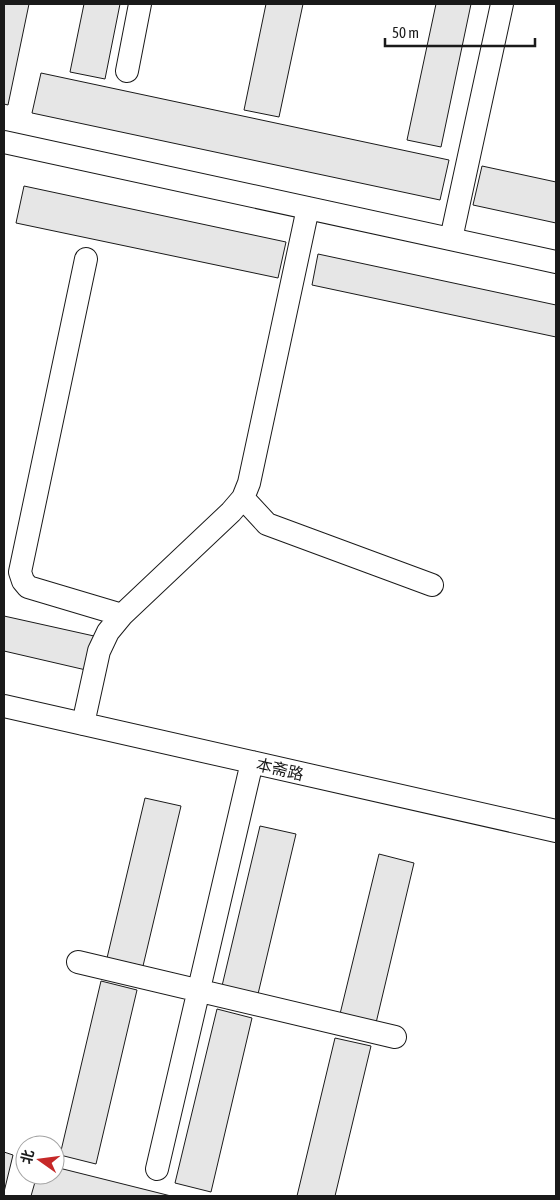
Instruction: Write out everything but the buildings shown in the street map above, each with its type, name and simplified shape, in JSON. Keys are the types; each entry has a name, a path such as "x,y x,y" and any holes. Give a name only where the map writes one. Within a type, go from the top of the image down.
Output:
{"street":[{"path":"127,71 140,4"},
{"path":"451,239 502,4"},
{"path":"4,142 556,262"},
{"path":"83,724 99,651 108,632 122,615 243,498 249,483 308,208"},
{"path":"86,259 20,572 23,581 28,587 122,615"},
{"path":"243,498 267,524 432,585"},
{"name":"本斋路","path":"4,706 556,832"},
{"path":"157,1169 252,762"},
{"path":"78,962 395,1037"}]}
